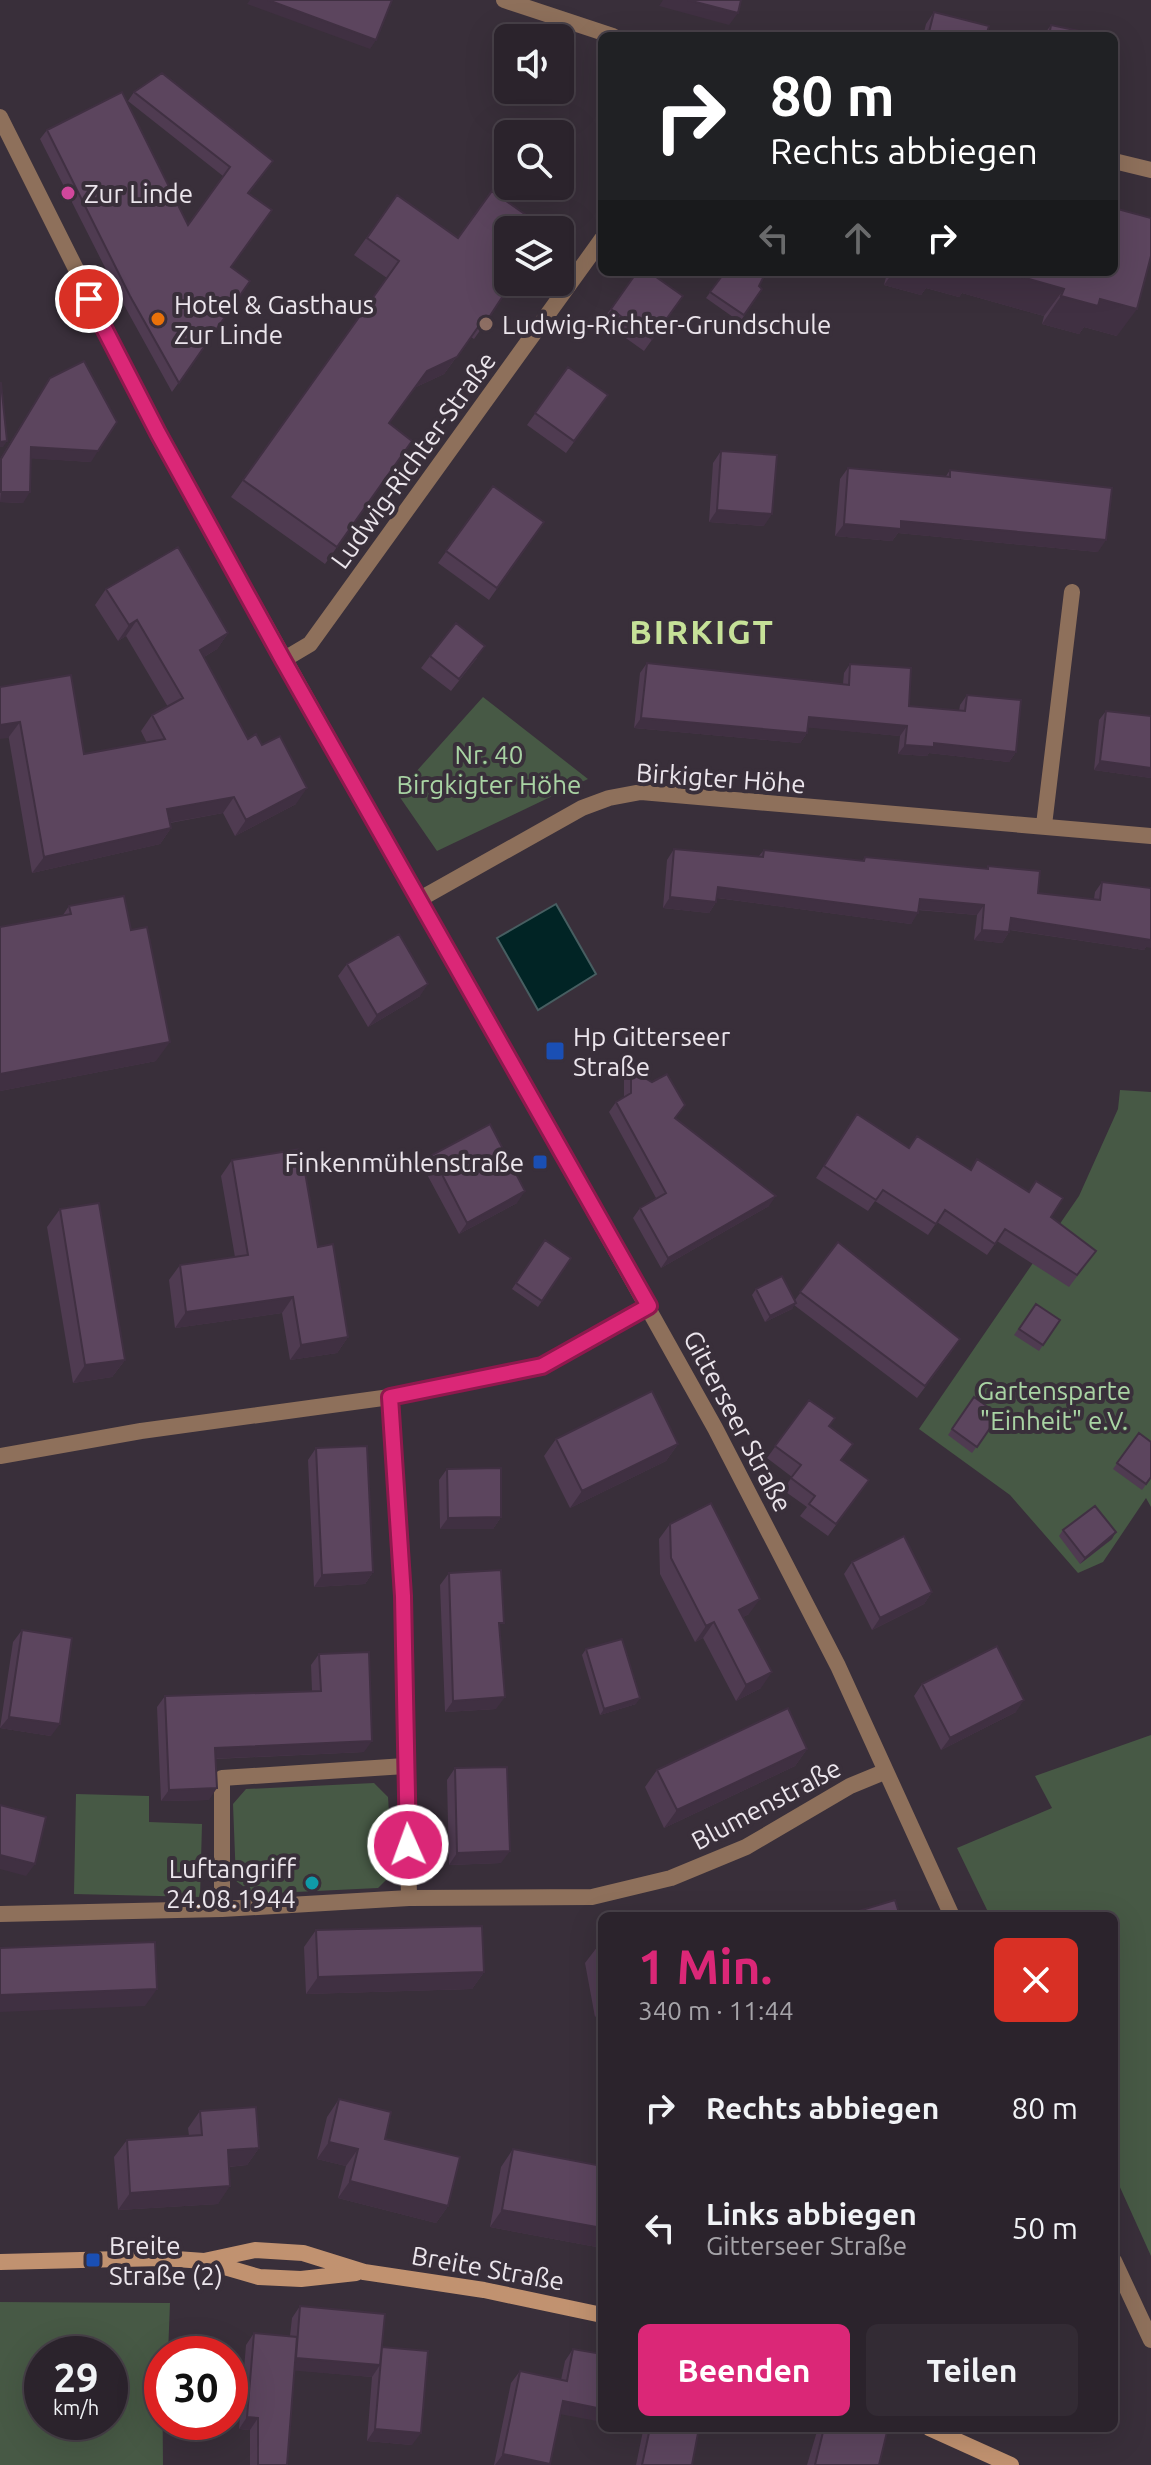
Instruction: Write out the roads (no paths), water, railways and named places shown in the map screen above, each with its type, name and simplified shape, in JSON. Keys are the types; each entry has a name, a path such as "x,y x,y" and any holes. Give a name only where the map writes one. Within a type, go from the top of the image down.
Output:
{"street":[{"path":"504,0 601,32"},
{"name":"Gitterseer Straße","path":"0,117 113,349 283,660 649,1306 817,1624 950,1912"},
{"path":"1118,162 1151,170"},
{"name":"Ludwig-Richter-Straße","path":"283,660 310,644 598,245"},
{"path":"1044,825 1072,592"},
{"name":"Birkigter Höhe","path":"420,899 582,808 609,798 641,792 1151,836"},
{"path":"0,1456 141,1431 390,1397 542,1366 649,1306"},
{"path":"390,1397 403,1596 409,1898"},
{"path":"222,1909 222,1778 405,1766"},
{"name":"Blumenstraße","path":"0,1914 222,1909 409,1898 592,1897 671,1878 746,1847 850,1786 884,1772"},
{"name":"Breite Straße","path":"204,2261 255,2250 303,2253 364,2272 512,2295 598,2314"},
{"name":"Breite Straße","path":"0,2262 162,2258 204,2261 259,2277 301,2279 364,2272"},
{"path":"1118,2270 1151,2340"},
{"path":"938,2432 1011,2465"}],"place":[{"name":"Zur Linde","path":"68,193"},
{"name":"Hotel & Gasthaus Zur Linde","path":"158,319"},
{"name":"Ludwig-Richter-Grundschule","path":"486,324"},
{"name":"Hp Gitterseer Straße","path":"555,1051"},
{"name":"Finkenmühlenstraße","path":"540,1162"},
{"name":"Luftangriff 24.08.1944","path":"312,1883"},
{"name":"Breite Straße (2)","path":"93,2260"}],"district":[{"name":"BIRKIGT","path":"702,631"}],"park label":[{"name":"Nr. 40 Birgkigter Höhe","path":"489,769"},
{"name":"Gartensparte \"Einheit\" e.V.","path":"1054,1405"}]}
